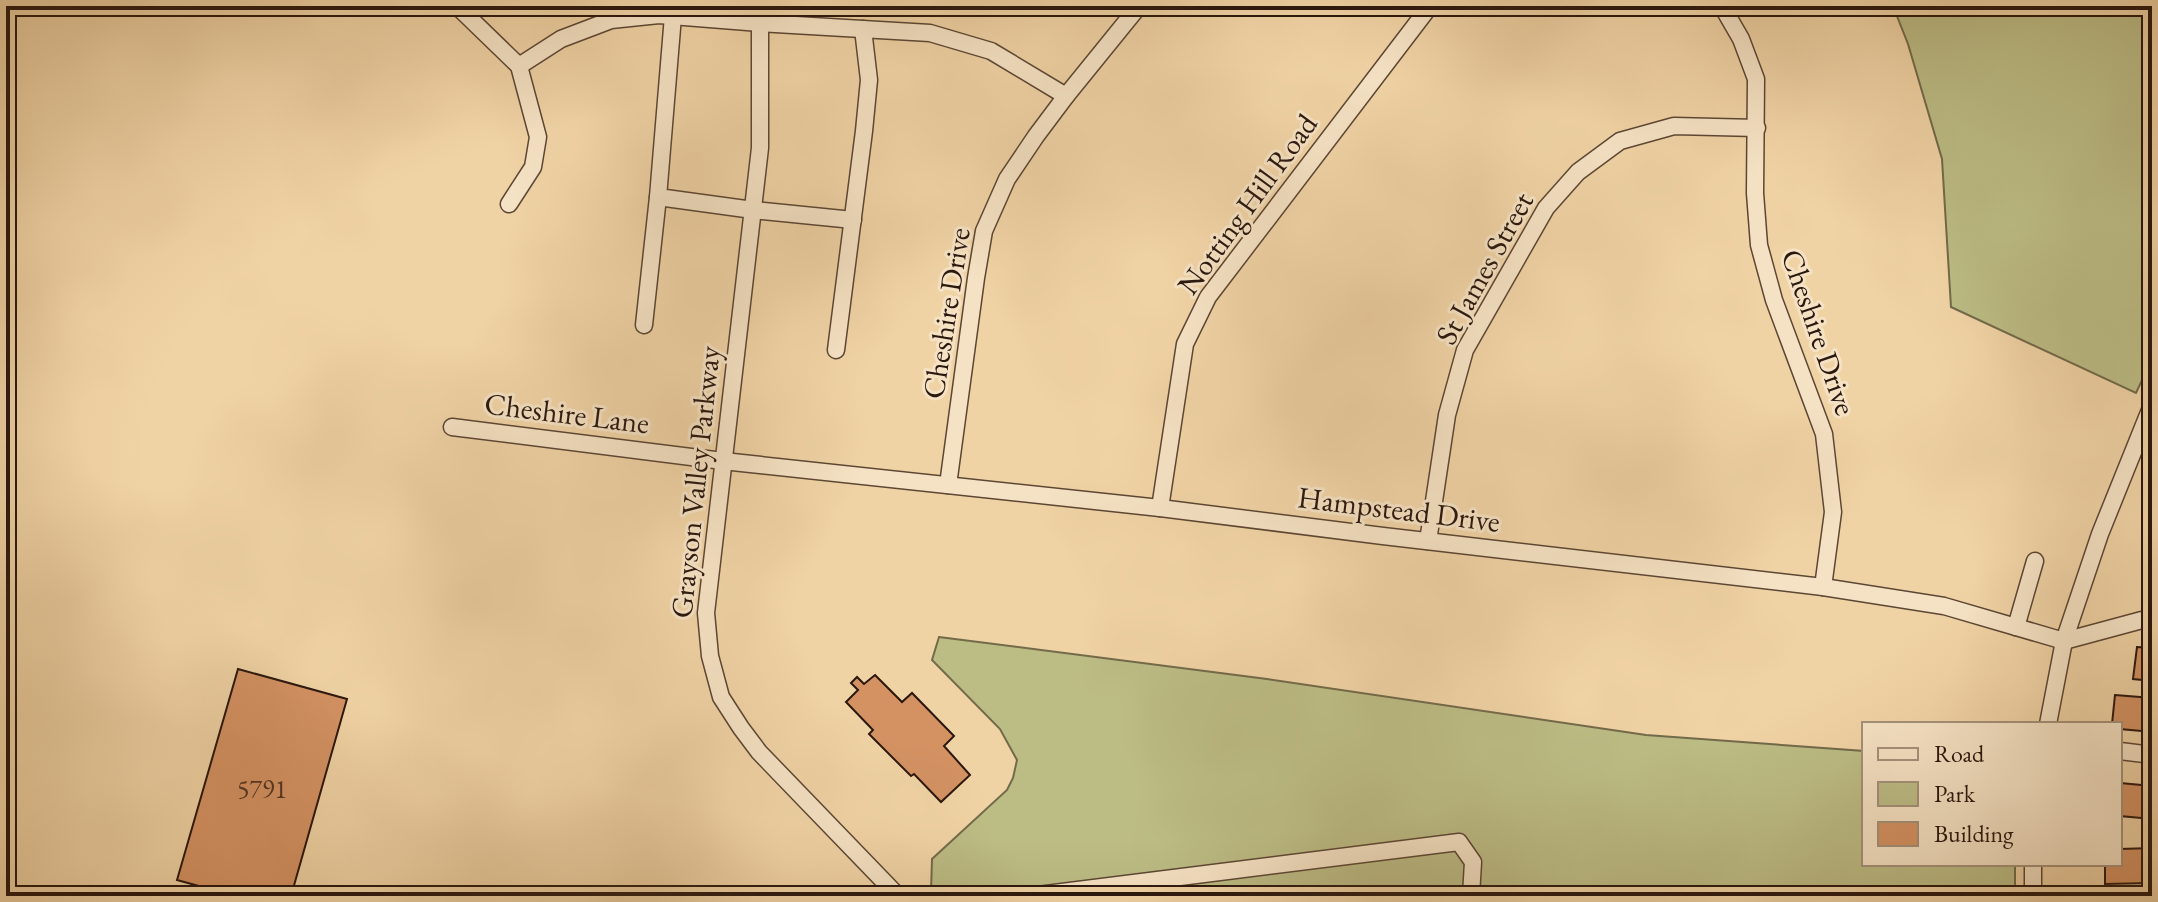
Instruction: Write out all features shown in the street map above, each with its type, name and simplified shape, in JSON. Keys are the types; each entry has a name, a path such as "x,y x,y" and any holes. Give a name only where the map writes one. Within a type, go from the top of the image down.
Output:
{"street":[{"path":"457,6 519,66 538,137 533,167 509,204"},
{"name":"Cheshire Drive","path":"948,485 984,231 1007,179 1066,96 1139,6"},
{"name":"Notting Hill Road","path":"1160,508 1185,344 1208,297 1430,6"},
{"name":"Cheshire Drive","path":"1722,6 1741,39 1756,79 1755,193 1759,245 1774,300 1824,434 1833,512 1823,587"},
{"path":"519,66 561,39 611,20 659,15 760,15 863,29 930,33 991,51 1066,96"},
{"name":"Grayson Valley Parkway","path":"760,15 760,148 706,613 710,656 721,697 759,752 898,896"},
{"path":"644,325 673,16"},
{"path":"836,350 869,80 863,29"},
{"name":"St James Street","path":"1428,541 1447,415 1465,350 1546,208 1578,172 1620,141 1674,126 1757,128"},
{"path":"658,197 853,220"},
{"path":"2048,722 2064,641 2100,534 2151,411"},
{"name":"Cheshire Lane","path":"452,427 723,461"},
{"name":"Hampstead Drive","path":"723,461 1160,508 1823,587 1944,606 2064,641"},
{"path":"2016,627 2035,561"},
{"path":"2064,641 2142,620 2152,621"},
{"path":"2122,751 2152,755"},
{"path":"1030,896 1459,842 1473,862 1471,896"},
{"path":"2033,866 2033,896"}],"green space":[{"path":"1893,6 2152,6 2152,359 2136,393 1951,307 1942,159 1908,44"},
{"path":"939,637 1267,679 1646,735 1862,751 1862,866 2015,866 2015,896 935,896 931,892 932,859 1007,790 1017,760 1000,729 932,660"}],"building":[{"path":"2151,563 2152,597 2148,597"},
{"path":"2137,647 2152,648 2152,681 2133,679"},
{"path":"238,669 347,699 291,896 216,896 217,891 177,880"},
{"path":"875,675 902,702 912,693 954,736 944,746 970,775 941,802 869,734 873,730 846,702 858,690 851,683 857,677 864,684"},
{"path":"2115,695 2152,698 2152,732 2122,729 2122,722 2112,722"},
{"path":"2122,783 2152,786 2152,819 2122,816"},
{"path":"2152,848 2152,883 2105,884 2105,866 2122,866 2122,849"}]}
